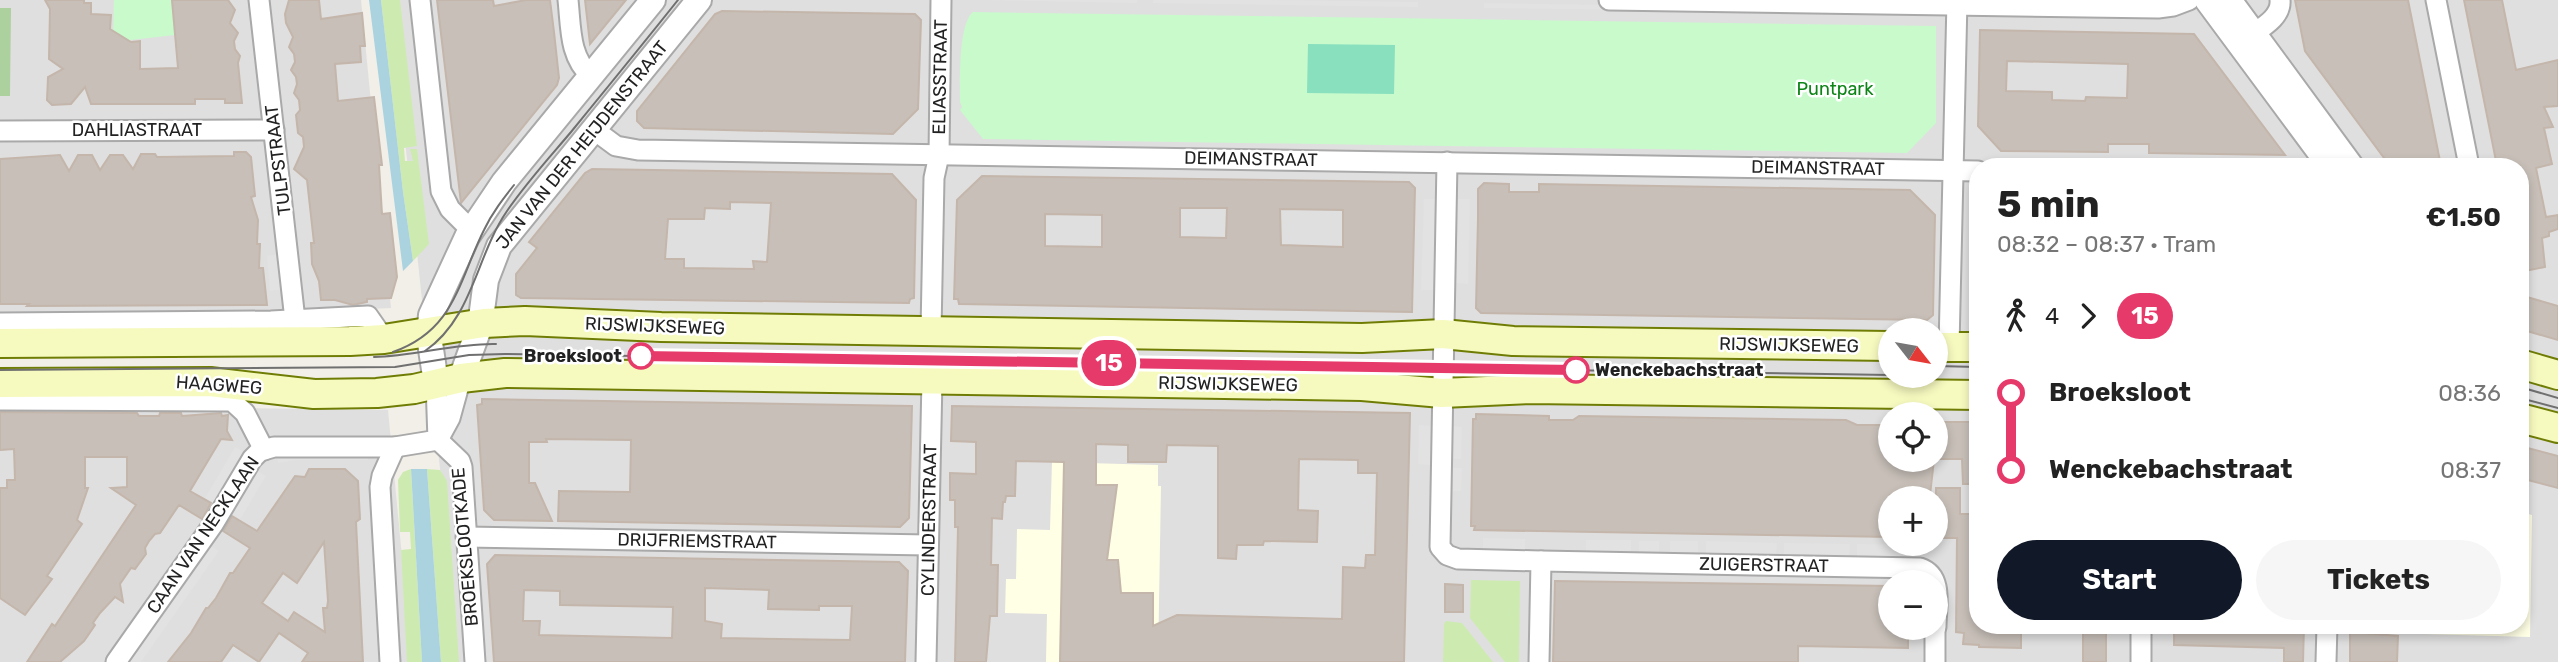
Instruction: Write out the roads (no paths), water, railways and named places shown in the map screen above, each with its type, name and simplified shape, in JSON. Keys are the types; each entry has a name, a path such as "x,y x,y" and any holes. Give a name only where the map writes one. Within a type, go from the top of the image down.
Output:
{"main road":[{"name":"RIJSWIJKSEWEG","path":"429,332 480,324 538,321 661,327 932,323 1362,338 1443,334 1513,341 1878,346"},
{"path":"0,343 319,342 384,339 429,332"},
{"path":"1948,343 1969,346"},
{"path":"2529,367 2558,375"},
{"name":"RIJSWIJKSEWEG","path":"448,381 505,373 1362,386 1442,393 1530,388 1969,396"},
{"name":"HAAGWEG","path":"0,383 210,382 314,394 400,391 448,381"},
{"path":"2529,420 2558,428"}],"street":[{"name":"TULPSTRAAT","path":"259,0 295,320"},
{"path":"420,0 441,191 450,209 471,230"},
{"path":"568,0 573,50 580,65 591,76"},
{"name":"JAN VAN DER HEIJDENSTRAAT","path":"448,381 429,332 435,303 471,230 504,182 653,0"},
{"name":"JAN VAN DER HEIJDENSTRAAT","path":"448,381 480,324 486,281 497,250 699,0"},
{"name":"ELIASSTRAAT","path":"932,323 942,0"},
{"path":"1609,0 2158,8 2189,0"},
{"path":"2207,0 2246,38 2332,158"},
{"path":"2229,0 2246,38"},
{"path":"2246,38 2277,15 2281,8 2280,0"},
{"path":"2436,0 2467,158"},
{"path":"1945,318 1952,209 1956,3"},
{"name":"DEIMANSTRAAT","path":"593,129 616,146 634,149 1969,171"},
{"name":"DAHLIASTRAAT","path":"0,131 274,130"},
{"path":"1447,162 1440,540 1442,551 1463,559 1541,561 1539,662"},
{"path":"0,323 295,320 368,316 384,339"},
{"name":"CYLINDERSTRAAT","path":"926,662 932,379"},
{"path":"390,662 380,487 382,476 395,447 438,440 450,418 448,381"},
{"name":"HAAGWEG","path":"0,400 232,401 246,413 264,450"},
{"name":"BROEKSLOOTKADE","path":"438,440 461,465 475,662"},
{"name":"CAAN VAN NECKLAAN","path":"116,662 212,526 252,459 264,450 280,446 395,447"},
{"name":"DRIJFRIEMSTRAAT","path":"466,537 929,545"},
{"name":"ZUIGERSTRAAT","path":"1541,561 1924,570"},
{"path":"2141,634 2141,662"},
{"path":"2326,662 2327,634"},
{"name":"ZUIGERSTRAAT","path":"1935,662 1936,640"}],"water":[{"path":"369,0 381,0 413,261 403,271"},
{"path":"411,469 427,469 441,662 422,662"}],"tram line":[{"path":"425,351 454,322 488,247 514,201 678,0"},
{"path":"393,352 414,343 442,317 460,286 487,224 514,185"},
{"path":"374,357 465,345 496,344"},
{"path":"0,370 395,367 469,355 505,354 1878,375"},
{"name":"15","path":"641,356 1576,370"},
{"path":"1948,366 1969,367"},
{"path":"2529,390 2558,398"},
{"path":"2529,400 2558,408"}],"place":[{"name":"Broeksloot","path":"641,356"},
{"name":"Wenckebachstraat","path":"1576,370"}],"park label":[{"name":"Puntpark","path":"1835,89"}]}
